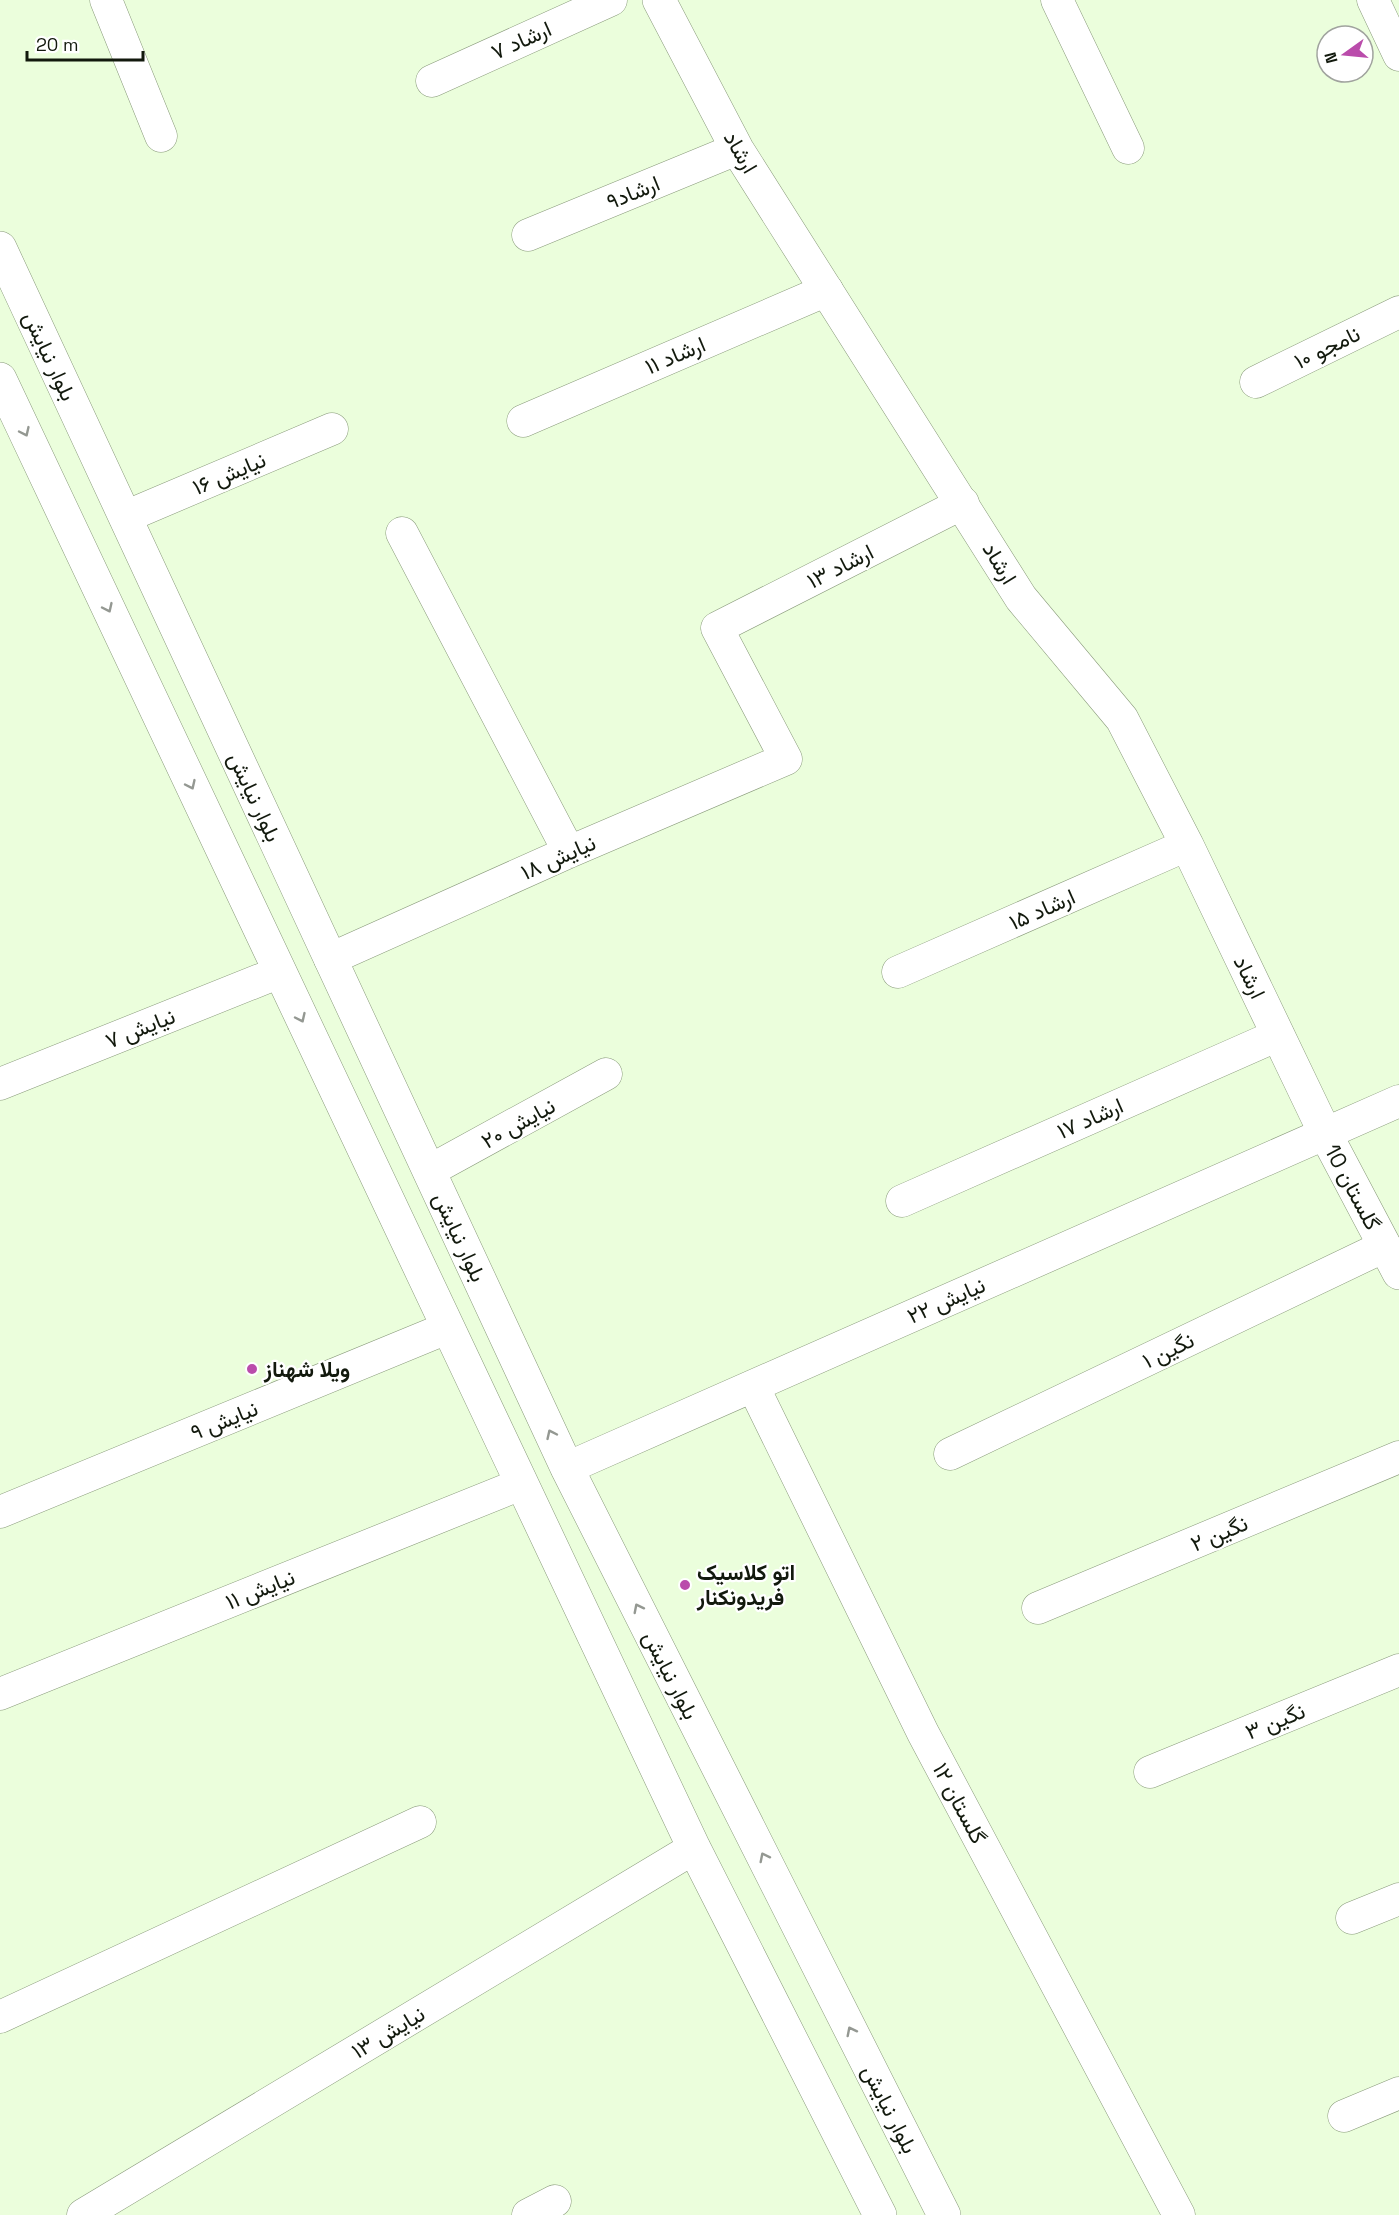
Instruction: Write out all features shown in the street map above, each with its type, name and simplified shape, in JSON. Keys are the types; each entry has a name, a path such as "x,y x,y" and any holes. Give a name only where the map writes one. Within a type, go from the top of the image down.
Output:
{"main road":[{"name":"ارشاد","path":"659,0 737,148 1021,598 1122,719 1187,845 1325,1133"},
{"name":"بلوار نیایش","path":"0,248 567,1468 944,2215"},
{"path":"0,379 520,1484 694,1848 880,2215"},
{"name":"گلستان 10","path":"1325,1133 1392,1259"}],"street":[{"path":"106,0 161,136"},
{"name":"ارشاد ۷","path":"432,81 611,0"},
{"path":"1057,0 1128,148"},
{"path":"1373,0 1399,55"},
{"name":"ارشاد۹","path":"528,235 737,148"},
{"name":"ارشاد ۱۱","path":"523,421 826,290"},
{"name":"نامجو ۱۰","path":"1256,382 1399,312"},
{"name":"نیایش ۱۶","path":"125,517 332,429"},
{"name":"ارشاد ۱۳","path":"786,759 717,628 963,503"},
{"path":"402,533 569,852"},
{"name":"نیایش ۱۸","path":"330,959 569,852 786,759"},
{"name":"ارشاد ۱۵","path":"898,972 1187,845"},
{"name":"نیایش ۷","path":"0,1084 280,972"},
{"name":"ارشاد ۱۷","path":"902,1201 1278,1035"},
{"name":"نیایش ۲۰","path":"429,1171 606,1074"},
{"name":"نیایش ۲۲","path":"567,1468 1399,1101"},
{"name":"نگین ۱","path":"950,1454 1392,1259"},
{"name":"نیایش ۹","path":"0,1512 447,1328"},
{"name":"گلستان ۱۲","path":"753,1386 923,1733 1179,2215"},
{"name":"نگین ۲","path":"1038,1608 1399,1457"},
{"name":"نیایش ۱۱","path":"0,1694 520,1484"},
{"name":"نگین ۳","path":"1150,1772 1399,1670"},
{"path":"0,2017 420,1822"},
{"name":"نیایش ۱۳","path":"83,2215 694,1848"},
{"path":"1352,1918 1399,1899"},
{"path":"1344,2116 1399,2093"}],"place":[{"name":"ویلا شهناز","path":"252,1369"},
{"name":"اتو کلاسیک فریدونکنار","path":"685,1585"}]}
